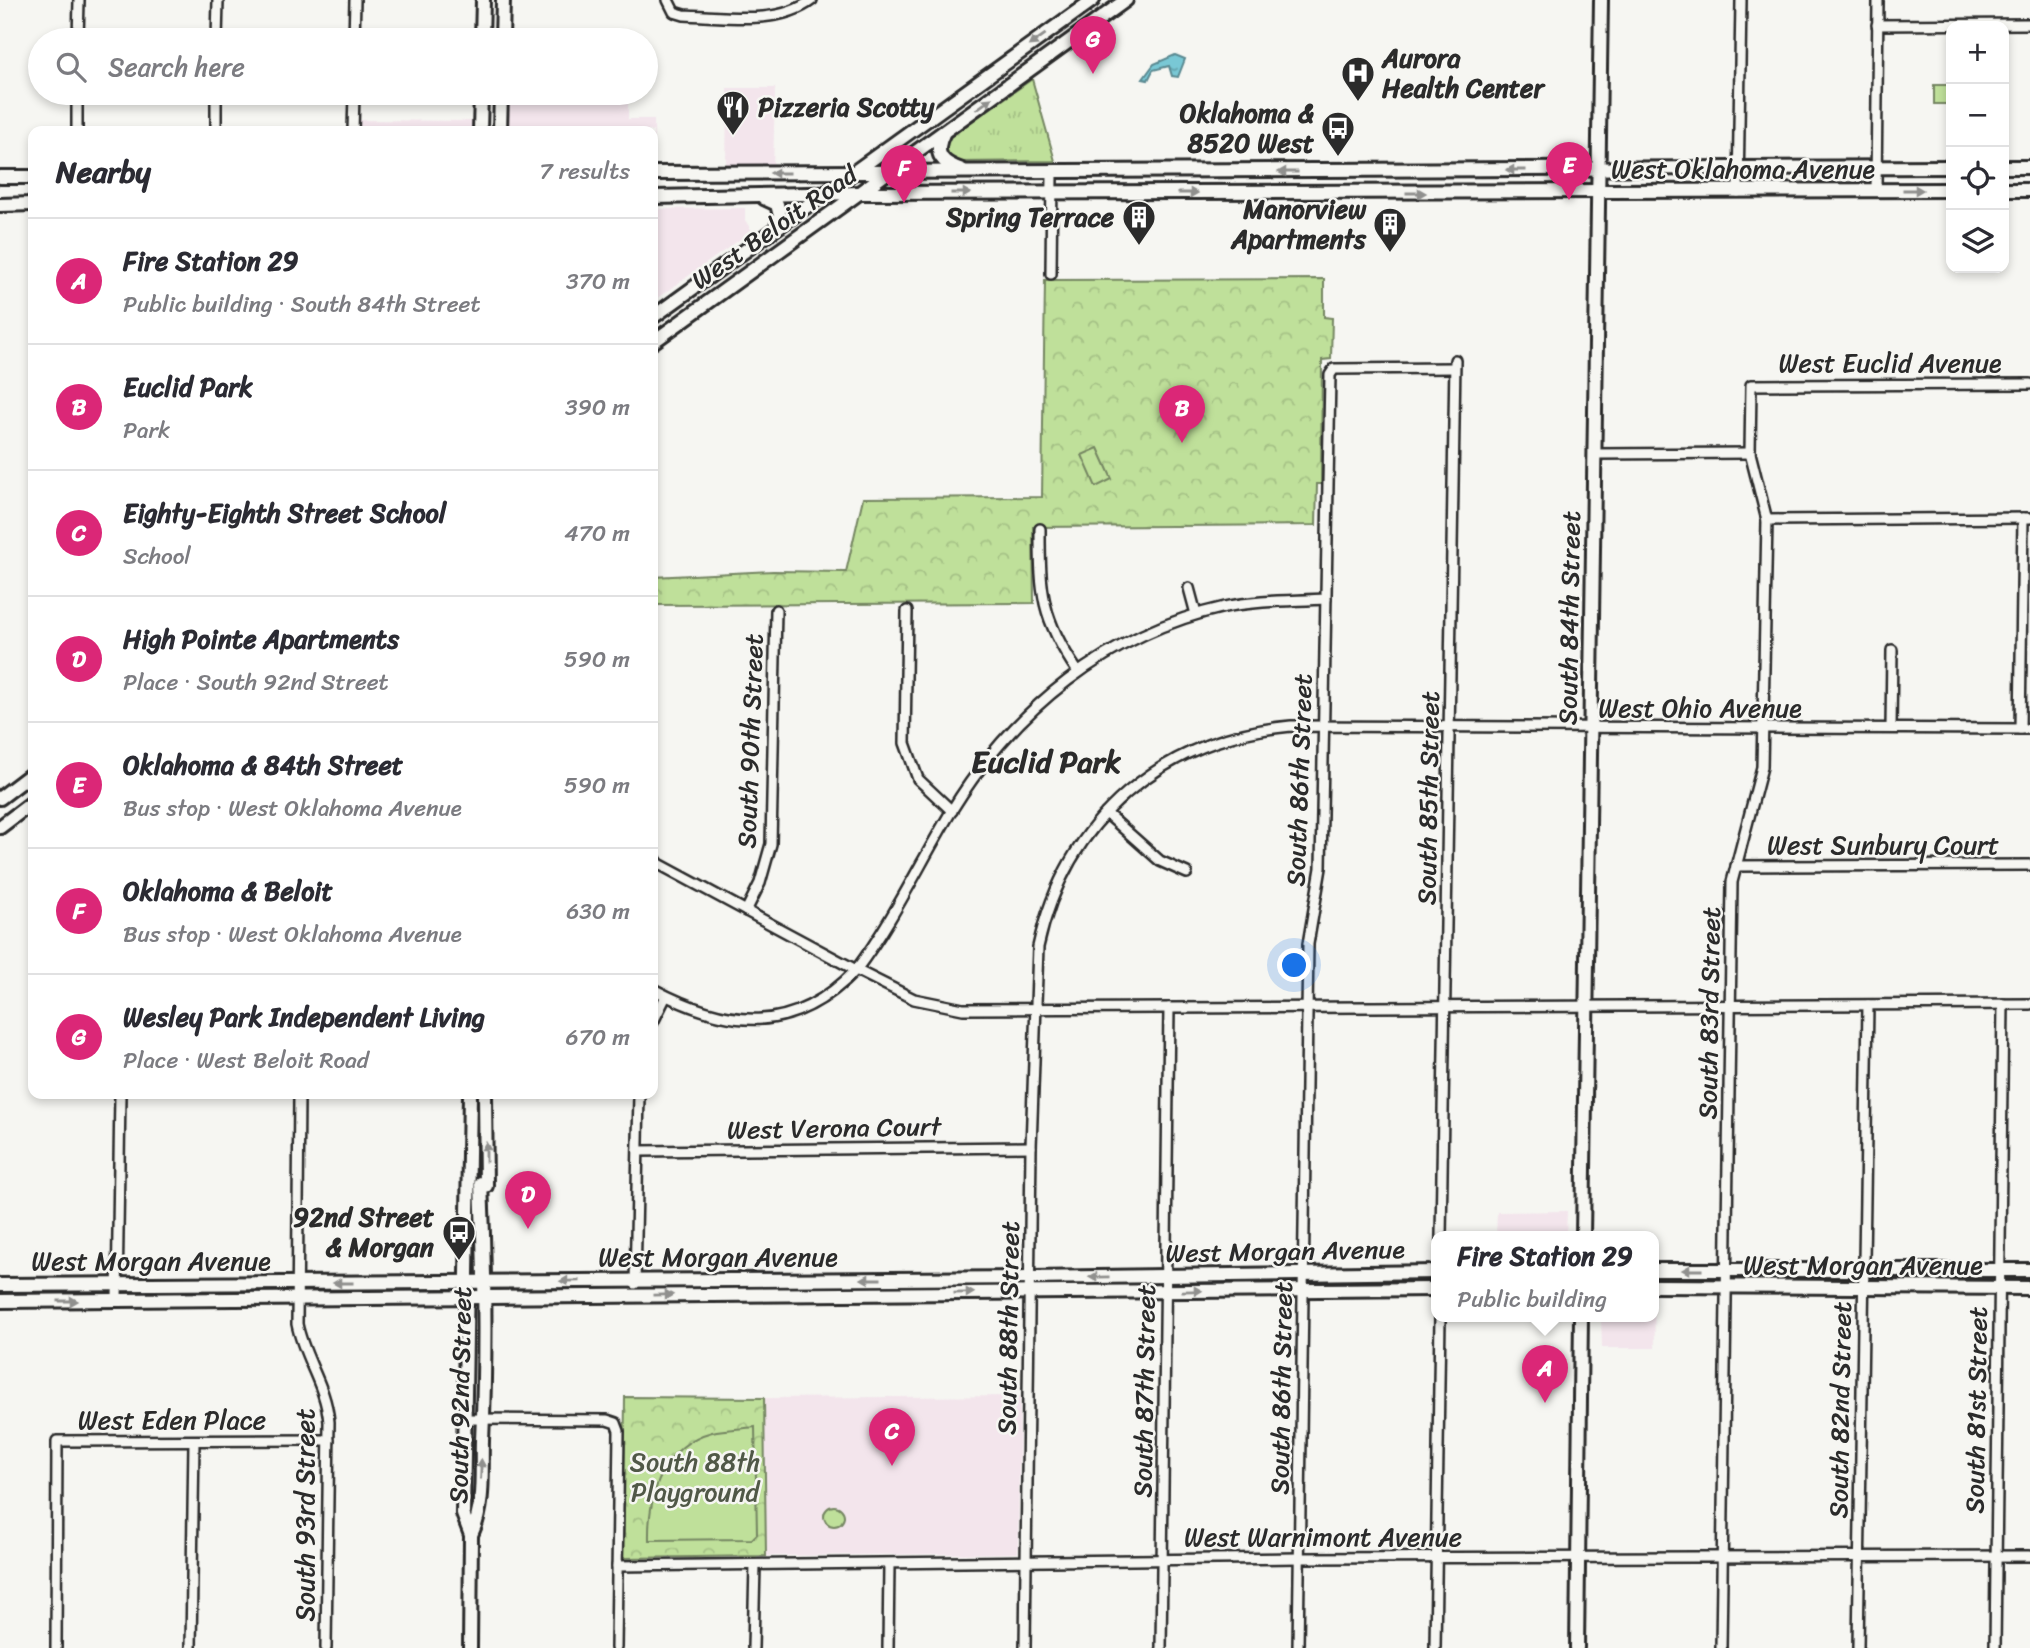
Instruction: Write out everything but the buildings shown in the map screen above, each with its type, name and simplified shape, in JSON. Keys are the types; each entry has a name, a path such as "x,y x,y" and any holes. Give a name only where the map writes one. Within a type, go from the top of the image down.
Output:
{"street":[{"path":"78,28 79,0"},
{"path":"217,28 218,0"},
{"path":"354,28 355,0"},
{"path":"482,28 483,0"},
{"path":"502,28 503,0"},
{"path":"668,0 674,12 684,15 765,16 791,13 812,0"},
{"name":"West Beloit Road","path":"658,313 1093,0"},
{"name":"South 84th Street","path":"1583,1231 1601,0"},
{"path":"1738,192 1741,0"},
{"path":"1876,191 1878,0"},
{"name":"West Beloit Road","path":"658,338 1124,1"},
{"path":"1877,25 2030,24"},
{"path":"77,105 77,126"},
{"path":"216,105 216,126"},
{"path":"353,126 354,105"},
{"path":"480,126 481,105"},
{"path":"500,126 501,105"},
{"path":"943,134 937,149 942,160 972,173"},
{"name":"West Oklahoma Avenue","path":"658,173 1946,167"},
{"path":"2009,167 2030,167"},
{"path":"1051,274 1052,173"},
{"path":"0,177 28,177"},
{"name":"West Oklahoma Avenue","path":"658,197 861,193 1946,190"},
{"path":"2009,190 2030,190"},
{"path":"750,196 775,202 780,216 778,225"},
{"path":"0,205 28,204"},
{"name":"South 86th Street","path":"1298,1648 1308,944 1321,868 1330,374 1334,369 1454,364"},
{"name":"South 85th Street","path":"1441,1231 1454,364"},
{"name":"West Euclid Avenue","path":"1751,385 2030,384"},
{"name":"South 83rd Street","path":"1721,1648 1732,881 1762,767 1763,729 1767,520 1750,453 1751,385"},
{"path":"1595,454 1750,453"},
{"path":"1767,520 2026,518 2025,729"},
{"path":"1040,528 1043,604 1057,640 1078,672"},
{"path":"1189,588 1196,614"},
{"path":"658,992 706,1014 739,1020 764,1020 811,1004 835,990 856,970 951,811 985,760 1044,697 1078,672 1135,639 1196,614 1259,603 1326,599"},
{"name":"South 90th Street","path":"746,911 760,883 771,844 775,610"},
{"path":"907,611 905,743 918,779 951,811"},
{"path":"1891,728 1892,650"},
{"name":"West Ohio Avenue","path":"1034,1010 1038,947 1044,919 1066,867 1085,836 1133,786 1162,765 1214,742 1264,728 1325,726 2025,729"},
{"path":"0,797 28,776"},
{"path":"0,827 28,806"},
{"path":"1106,813 1160,861 1187,873"},
{"path":"658,861 856,970 914,999 946,1007 1034,1010 1445,1005 2030,1004"},
{"name":"West Sunbury Court","path":"1735,866 2030,865"},
{"path":"658,1012 666,996"},
{"name":"South 81st Street","path":"1995,1648 2003,1004"},
{"name":"South 82nd Street","path":"1858,1648 1868,1005"},
{"name":"South 87th Street","path":"1161,1648 1169,1008"},
{"name":"South 88th Street","path":"1024,1648 1034,1010"},
{"path":"117,1300 120,1099"},
{"name":"South 93rd Street","path":"299,1099 296,1283 300,1340 327,1402 329,1440 326,1648"},
{"name":"South 92nd Street","path":"470,1099 463,1514 471,1535 470,1648"},
{"name":"South 92nd Street","path":"471,1535 480,1518 485,1297 481,1183 486,1186 485,1099"},
{"path":"636,1296 639,1099"},
{"name":"West Verona Court","path":"638,1151 1031,1147"},
{"name":"West Morgan Avenue","path":"1659,1270 2030,1270"},
{"name":"West Morgan Avenue","path":"0,1284 1031,1278 1431,1272"},
{"path":"838,1279 838,1294"},
{"path":"542,1282 542,1297"},
{"path":"402,1298 403,1283"},
{"name":"West Morgan Avenue","path":"1659,1286 2030,1288"},
{"name":"West Morgan Avenue","path":"0,1301 1431,1289"},
{"path":"1435,1648 1440,1322"},
{"path":"1577,1648 1581,1322"},
{"path":"465,1419 607,1420 616,1423 619,1431 616,1648"},
{"name":"West Eden Place","path":"56,1648 57,1441 329,1440"},
{"path":"191,1648 194,1441"},
{"name":"West Warnimont Avenue","path":"617,1566 1299,1558 2030,1556"},
{"path":"888,1648 889,1564"},
{"path":"753,1648 755,1565"}],"shaded area":[{"path":"727,88 775,88 773,173 726,172"},
{"path":"501,105 628,105 628,119 654,119 654,126 500,126"},
{"path":"353,120 480,121 480,126 353,126"},
{"path":"745,208 745,220 752,231 658,297 658,209"},
{"path":"1567,1211 1566,1231 1496,1231 1497,1212"},
{"path":"1601,1322 1654,1322 1655,1348 1602,1348"},
{"path":"1020,1396 1018,1553 766,1556 764,1398"}],"green space":[{"path":"1032,79 1055,161 956,162 945,156 944,143 947,139"},
{"path":"1934,85 1946,85 1946,104 1934,104"},
{"path":"1324,279 1324,317 1332,318 1331,359 1322,360 1321,484 1317,484 1316,525 1033,527 1034,603 658,605 658,577 773,571 846,572 863,498 1042,497 1045,280"},
{"path":"1098,448 1112,479 1096,487 1082,455"},
{"name":"South 88th Playground","path":"625,1397 764,1398 766,1556 623,1558"},
{"path":"755,1427 757,1534 752,1539 649,1540 649,1523 656,1489 670,1460 681,1448 712,1432"},
{"path":"834,1506 841,1509 844,1516 841,1523 834,1526 827,1523 824,1516 827,1509"}],"water":[{"path":"1175,55 1185,59 1178,77 1172,76 1169,66 1153,70 1148,80 1143,79 1154,64"}],"place":[{"name":"Wesley Park Independent Living","path":"1093,74"},
{"name":"Aurora Health Center","path":"1358,103"},
{"name":"Pizzeria Scotty","path":"733,137"},
{"name":"Oklahoma & 8520 West","path":"1338,158"},
{"name":"Oklahoma & 84th Street","path":"1569,200"},
{"name":"Oklahoma & Beloit","path":"904,203"},
{"name":"Spring Terrace","path":"1139,247"},
{"name":"Manorview Apartments","path":"1390,254"},
{"name":"Euclid Park","path":"1182,443"},
{"name":"High Pointe Apartments","path":"528,1229"},
{"name":"92nd Street & Morgan","path":"459,1262"},
{"name":"Fire Station 29","path":"1545,1403"},
{"name":"Eighty-Eighth Street School","path":"892,1466"}],"district":[{"name":"Euclid Park","path":"1046,762"}]}
